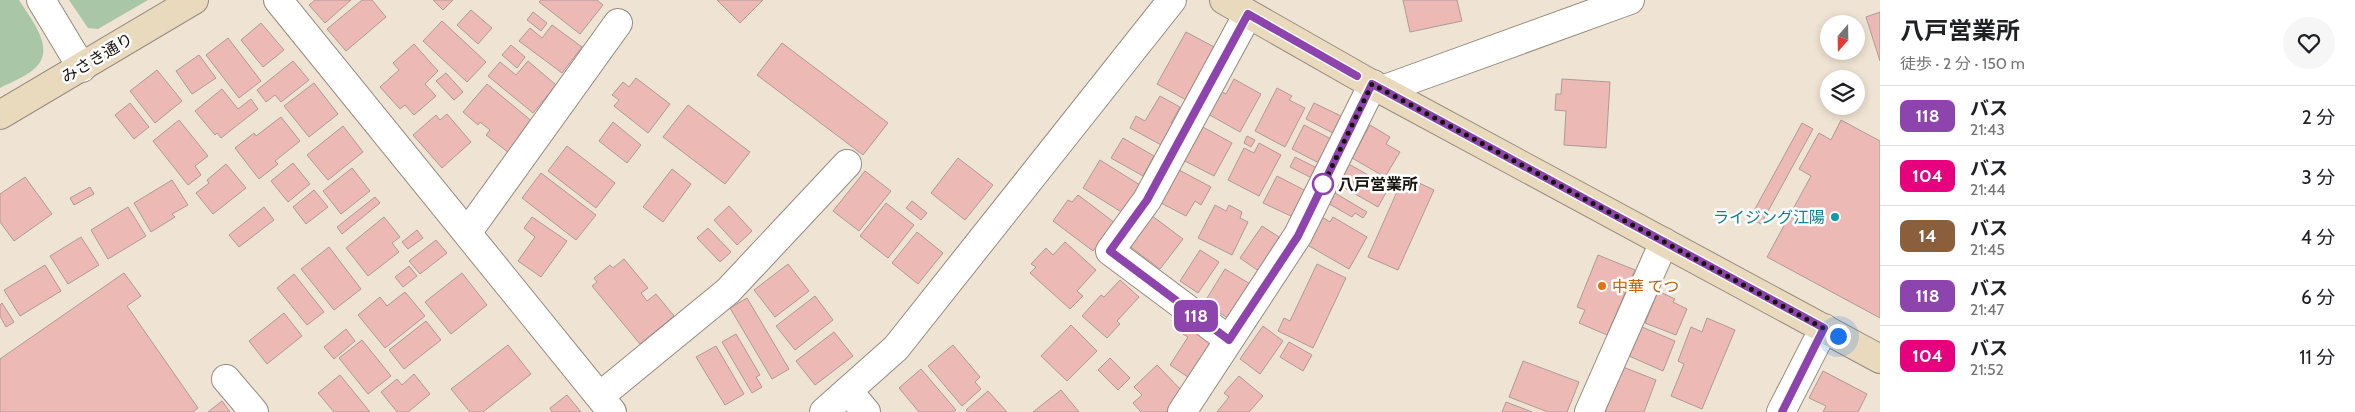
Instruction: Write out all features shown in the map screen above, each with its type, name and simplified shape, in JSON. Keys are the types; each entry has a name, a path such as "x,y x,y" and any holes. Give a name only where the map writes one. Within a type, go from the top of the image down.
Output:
{"street":[{"path":"41,0 82,68"},
{"name":"みさき通り","path":"0,115 194,0"},
{"path":"278,0 606,404 728,291 847,164"},
{"path":"824,412 857,402 896,348 1172,0"},
{"path":"1224,0 1377,87 1880,359"},
{"path":"1182,412 1298,236 1377,87 1603,5 1630,0"},
{"path":"1229,340 1110,251 1147,200 1248,14"},
{"path":"467,233 618,23"},
{"path":"1589,412 1664,242"},
{"path":"1782,412 1824,328"},
{"path":"226,379 254,412"}],"green space":[{"path":"0,0 19,0 40,34 43,53 41,61 34,69 0,88"},
{"path":"69,0 148,0 98,29 88,28"}],"building":[{"path":"315,0 351,0 325,23 309,5"},
{"path":"362,0 372,0 386,17 346,51 327,29"},
{"path":"433,0 453,0 443,10"},
{"path":"541,0 597,0 603,5 580,34 539,2"},
{"path":"717,0 763,0 740,23"},
{"path":"1403,0 1457,0 1462,21 1410,32"},
{"path":"471,10 492,28 478,44 457,25"},
{"path":"533,12 547,23 541,31 527,20"},
{"path":"1880,12 1880,61 1866,17"},
{"path":"442,21 486,62 467,82 423,41"},
{"path":"261,23 284,50 263,67 241,40"},
{"path":"552,25 582,47 562,73 519,41 530,28 542,38"},
{"path":"1186,32 1218,49 1188,101 1157,84"},
{"path":"228,38 261,81 239,98 206,55"},
{"path":"782,43 888,123 863,155 757,75"},
{"path":"414,44 438,71 425,84 436,96 414,115 405,105 400,109 380,87 399,70 393,63"},
{"path":"511,45 525,57 517,68 502,55"},
{"path":"199,55 216,78 192,94 176,71"},
{"path":"293,61 309,80 281,102 275,95 266,102 257,90"},
{"path":"528,61 556,85 533,113 488,76 500,62 516,75"},
{"path":"157,70 182,101 155,123 130,91"},
{"path":"446,73 463,92 454,100 436,81"},
{"path":"636,78 670,104 648,133 614,106 619,100 612,95 623,82 629,87"},
{"path":"1234,79 1261,94 1240,132 1208,114 1221,91 1226,94"},
{"path":"1562,79 1610,82 1606,148 1564,145 1566,111 1555,110 1556,94 1561,94"},
{"path":"314,83 338,114 309,137 284,106"},
{"path":"487,84 534,123 509,153 486,135 490,130 480,122 478,125 463,112"},
{"path":"1277,88 1292,96 1289,100 1305,108 1285,147 1255,131"},
{"path":"222,89 238,109 251,99 258,109 221,138 217,133 215,135 195,111"},
{"path":"1160,96 1180,107 1171,123 1175,125 1163,146 1130,128 1136,116 1145,121"},
{"path":"130,103 149,127 134,139 115,115"},
{"path":"1314,103 1341,116 1333,133 1306,119"},
{"path":"688,105 750,152 725,184 663,137"},
{"path":"447,114 471,142 442,168 413,135 436,115 440,120"},
{"path":"281,117 300,141 275,161 278,164 259,179 235,148 254,133 256,136"},
{"path":"179,120 208,156 195,166 201,175 188,185 153,141"},
{"name":"ライジング江陽","path":"1841,120 1880,141 1880,318 1767,257 1811,176 1799,169 1819,133 1831,140"},
{"path":"613,122 641,145 627,163 599,141"},
{"path":"1802,123 1813,129 1761,224 1750,218"},
{"path":"1304,125 1331,139 1319,163 1292,149"},
{"path":"1370,125 1390,137 1386,144 1400,152 1385,177 1352,158"},
{"path":"343,126 363,152 328,180 307,155"},
{"path":"1201,126 1232,143 1214,176 1183,160"},
{"path":"1247,136 1255,140 1251,147 1244,143"},
{"path":"1123,138 1154,156 1143,176 1111,158"},
{"path":"1259,143 1281,155 1259,196 1228,180 1244,148 1254,153"},
{"path":"567,146 615,183 596,208 548,171"},
{"path":"1295,157 1317,168 1312,178 1290,167"},
{"path":"958,158 993,185 965,220 931,193"},
{"path":"1100,160 1140,185 1123,213 1083,188"},
{"path":"293,163 310,184 288,202 271,181"},
{"path":"1347,163 1389,187 1378,207 1336,183"},
{"path":"226,164 246,188 213,214 196,193 209,183 207,180"},
{"path":"352,168 370,191 341,214 323,191"},
{"path":"672,169 691,184 663,222 643,207"},
{"path":"1179,170 1211,187 1201,205 1195,201 1186,216 1161,203"},
{"path":"865,171 891,191 859,231 833,211"},
{"path":"541,173 596,215 576,240 522,198"},
{"path":"1277,176 1306,191 1293,217 1263,203"},
{"path":"1404,176 1434,190 1398,270 1368,257"},
{"path":"25,177 52,214 14,241 0,222 0,194"},
{"path":"172,180 188,205 172,214 175,217 151,232 134,203"},
{"path":"90,187 94,194 74,205 70,198"},
{"path":"314,190 328,207 306,224 293,207"},
{"path":"1335,193 1367,212 1363,218 1355,213 1352,217 1326,202 1329,196 1332,198"},
{"path":"1078,195 1115,223 1093,251 1053,221 1068,200 1072,202"},
{"path":"375,197 380,203 342,234 337,227"},
{"path":"912,201 927,213 921,220 906,208"},
{"path":"886,203 914,225 888,258 860,236"},
{"path":"1215,205 1226,211 1229,205 1242,212 1240,218 1248,222 1232,255 1198,238"},
{"path":"729,206 752,231 737,245 714,220"},
{"path":"128,207 146,236 108,259 91,230"},
{"path":"264,207 274,220 239,247 229,235"},
{"path":"1151,215 1183,239 1160,269 1128,245"},
{"path":"1319,215 1330,222 1333,217 1367,237 1349,269 1304,243"},
{"path":"384,217 400,237 392,243 399,252 368,276 346,248"},
{"path":"532,217 567,241 541,277 518,261 535,237 524,228"},
{"path":"1262,226 1282,239 1260,272 1240,258"},
{"path":"708,228 731,252 720,262 697,238"},
{"path":"417,230 423,238 408,249 402,242"},
{"path":"917,232 943,253 918,284 892,263"},
{"path":"81,237 99,265 68,284 50,256"},
{"path":"436,240 447,253 420,274 409,261"},
{"path":"1065,242 1096,270 1077,291 1083,296 1070,309 1030,273 1036,267 1031,264 1046,248 1053,255"},
{"path":"329,247 361,289 334,310 301,269"},
{"path":"1200,250 1219,262 1198,293 1180,281"},
{"path":"1598,255 1635,270 1607,335 1579,323 1585,310 1577,307"},
{"path":"624,259 648,288 641,293 647,301 656,294 674,316 640,344 592,286 597,282 594,278 610,265 613,268"},
{"path":"788,264 809,291 775,317 754,290"},
{"path":"1317,264 1346,278 1313,348 1278,331 1284,318 1290,321"},
{"path":"45,265 61,291 20,316 4,290"},
{"path":"409,266 417,276 403,287 395,277"},
{"path":"1225,269 1252,285 1231,320 1204,303"},
{"path":"124,273 141,296 127,306 198,408 193,412 0,412 0,359"},
{"path":"462,273 487,305 451,334 425,302"},
{"path":"294,274 324,312 307,325 277,288"},
{"path":"1120,280 1139,297 1117,321 1120,324 1107,338 1082,316 1101,295 1104,297"},
{"path":"1658,291 1675,299 1673,302 1687,309 1676,335 1645,323"},
{"path":"405,292 425,316 385,348 358,315 380,297 387,306"},
{"path":"815,296 833,320 795,350 776,326"},
{"path":"747,298 789,369 772,379 730,308"},
{"path":"2,303 14,322 6,327 0,316 0,305"},
{"path":"284,313 302,336 267,364 249,341"},
{"path":"1707,318 1735,330 1702,409 1671,396 1684,364 1678,361 1691,327 1702,332"},
{"path":"426,321 441,340 404,369 389,350"},
{"path":"1189,324 1216,342 1191,379 1170,365 1188,337 1183,334"},
{"path":"1071,325 1097,351 1067,381 1041,356"},
{"path":"1263,326 1283,341 1260,374 1240,359"},
{"path":"1642,327 1675,341 1663,371 1629,356"},
{"path":"346,329 355,341 334,359 324,347"},
{"path":"834,332 853,356 815,385 796,361"},
{"path":"736,334 760,375 756,377 762,387 752,393 722,342"},
{"path":"362,340 391,376 368,394 339,358"},
{"path":"1289,342 1312,355 1303,371 1280,357"},
{"path":"508,345 531,374 483,412 470,412 451,389"},
{"path":"953,345 980,377 975,382 981,389 962,406 928,366"},
{"path":"716,346 744,394 725,405 696,357"},
{"path":"1110,358 1130,378 1118,390 1098,370"},
{"path":"1523,361 1579,382 1567,412 1548,412 1509,397"},
{"path":"1157,365 1183,392 1170,412 1141,412 1133,403 1142,395 1134,387"},
{"path":"1623,367 1656,380 1644,412 1605,412"},
{"path":"921,369 956,410 953,412 919,412 899,388"},
{"path":"1823,371 1867,394 1858,412 1823,412 1826,406 1809,398"},
{"path":"414,374 430,394 408,412 397,412 381,392 397,379 402,385"},
{"path":"340,375 370,412 334,412 318,393"},
{"path":"1239,376 1263,396 1249,412 1217,412 1229,397 1224,393"},
{"path":"1061,390 1079,412 1033,412 1043,404"},
{"path":"988,391 1007,412 968,412 966,410"},
{"path":"567,395 581,412 552,412 550,408"},
{"path":"222,401 230,412 208,412"},
{"path":"1506,402 1532,412 1502,412"}],"bus line":[{"name":"118","path":"1357,76 1248,14 1147,200 1110,251 1229,340 1298,236 1372,84 1824,328 1782,412"}],"place":[{"name":"八戸営業所","path":"1323,184"},
{"name":"ライジング江陽","path":"1835,217"},
{"name":"中華 てつ","path":"1602,286"}],"route":[{"path":"1323,184 1322,187 1372,84 1838,336"}]}
